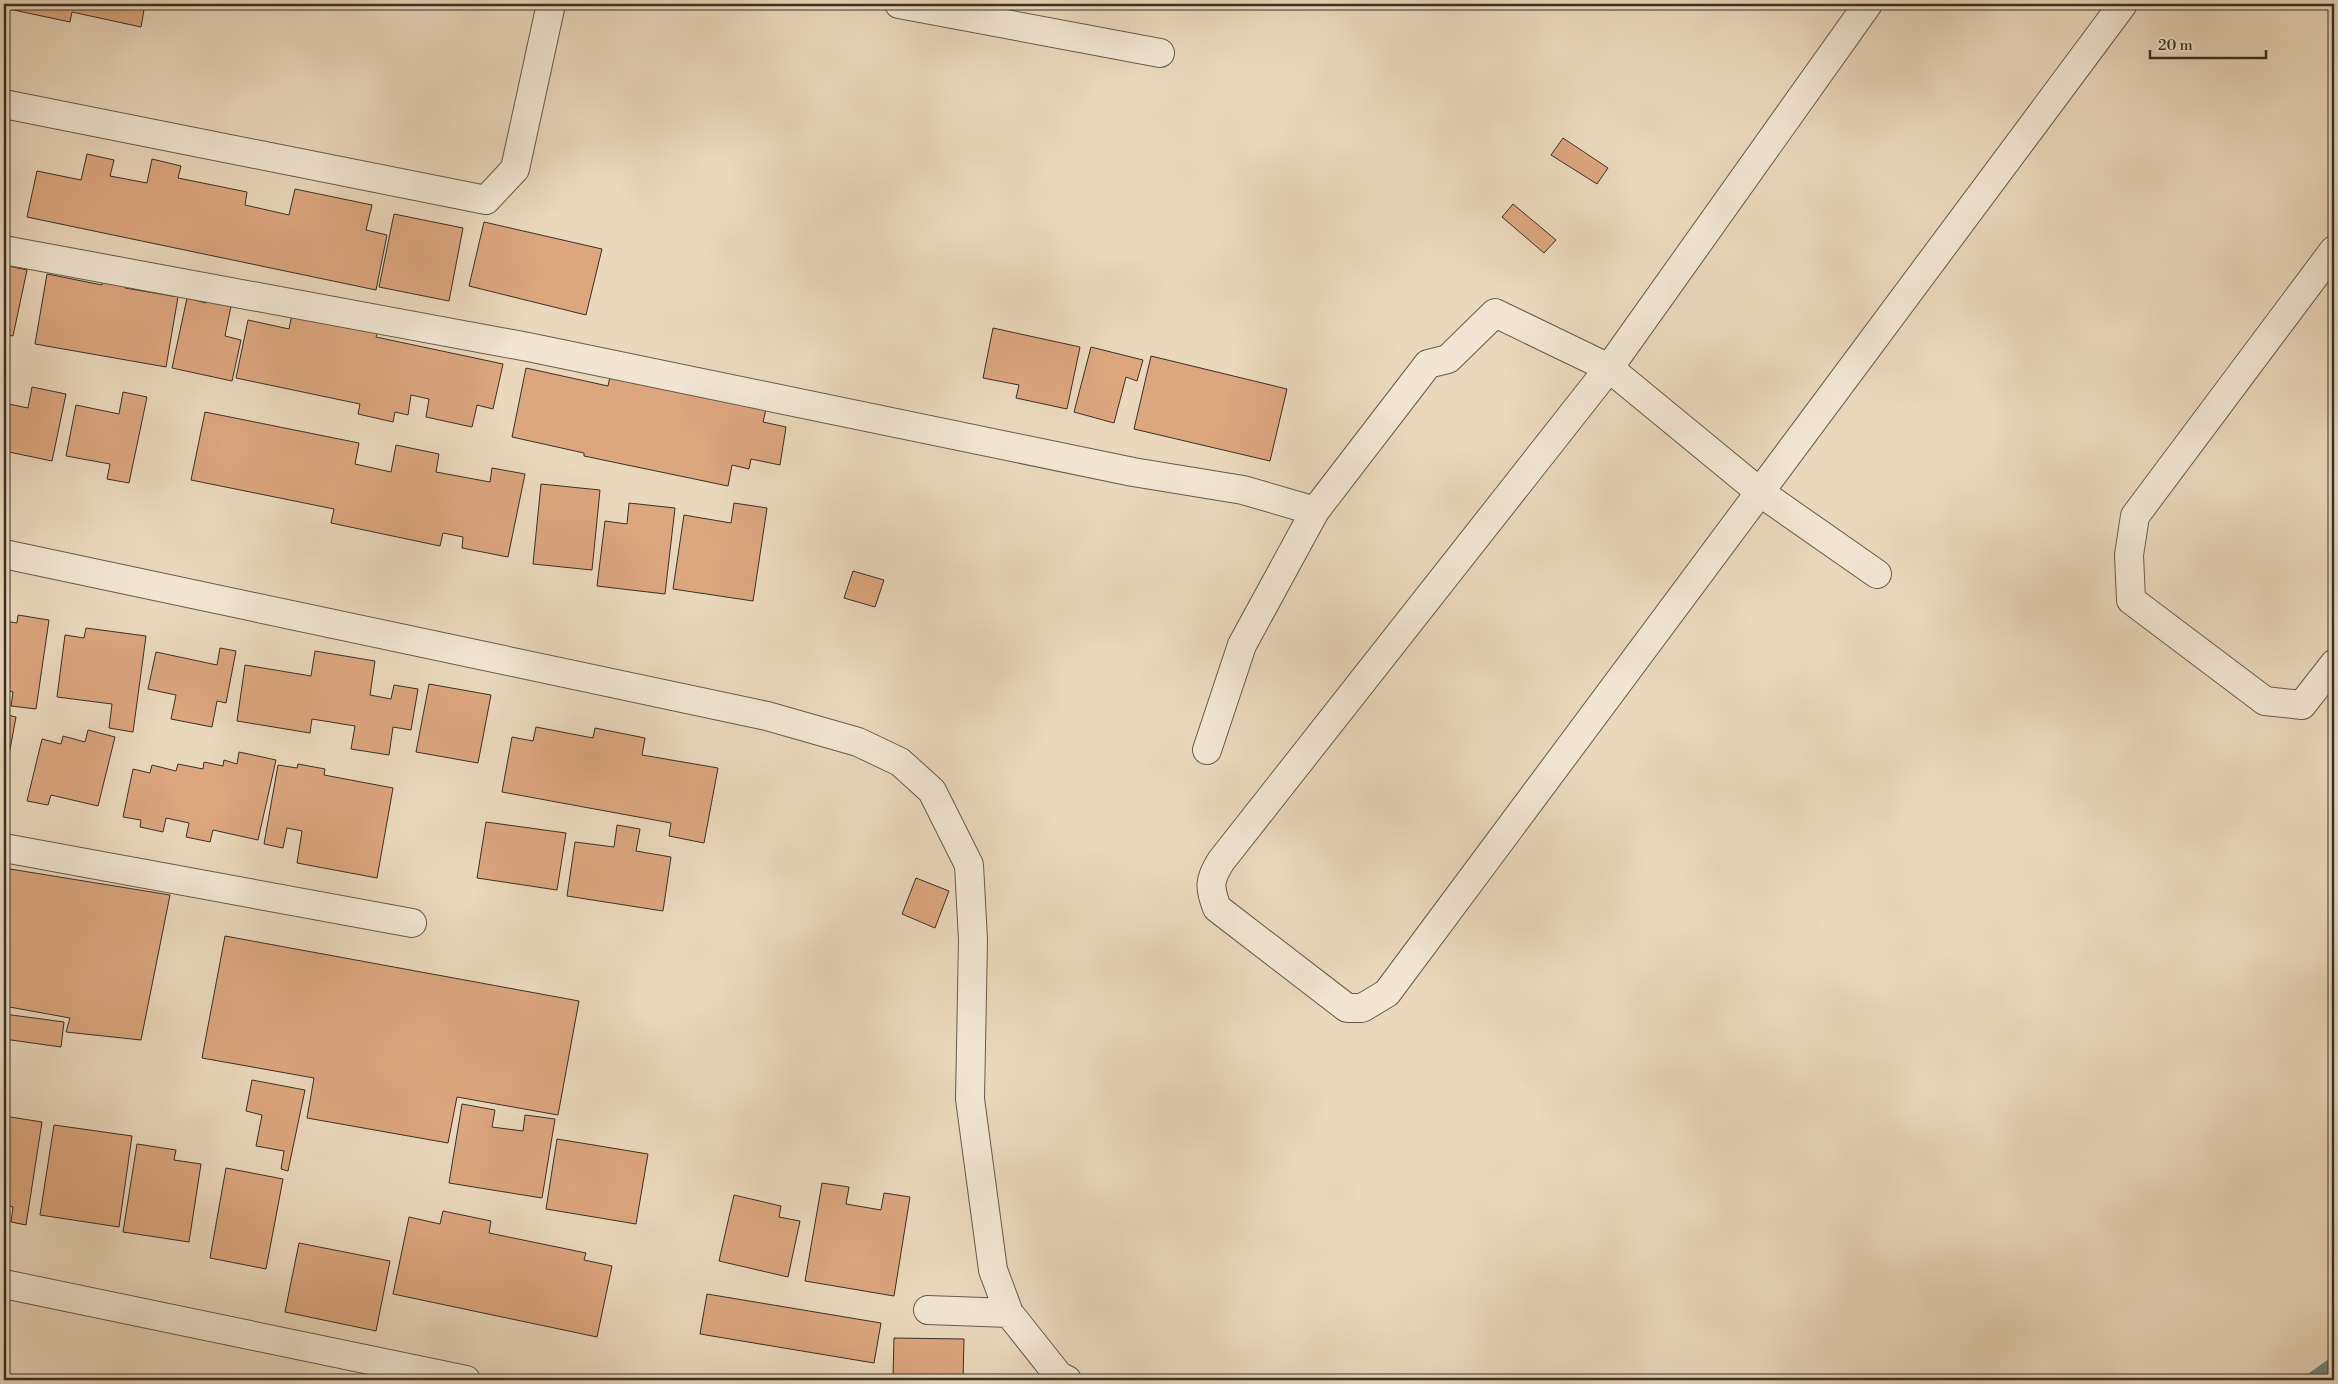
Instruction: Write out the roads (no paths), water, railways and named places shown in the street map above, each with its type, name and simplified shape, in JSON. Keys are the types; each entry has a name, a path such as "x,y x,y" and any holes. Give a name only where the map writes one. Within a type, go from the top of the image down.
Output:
{"street":[{"path":"4,104 486,200 515,169 551,4"},
{"path":"900,4 1160,53"},
{"path":"1868,4 1609,368 1211,876 1211,893 1217,908 1346,1008 1362,1008 1387,993 1761,493 2123,4"},
{"path":"4,250 548,351 1134,472 1244,490 1315,511"},
{"path":"2334,250 2135,516 2128,554 2131,600 2265,701 2302,705 2334,664"},
{"path":"1207,750 1242,645 1315,511 1428,364 1448,359 1495,313 1609,368 1761,493 1877,574"},
{"path":"4,554 767,716 858,742 900,762 932,791 969,865 973,940 970,1099 993,1270 1009,1313 1059,1376 1067,1380"},
{"path":"4,848 412,923"},
{"path":"4,1284 466,1380"},
{"path":"928,1310 1009,1313"}],"waterway":[{"path":"2309,1380 2334,1362"}]}
